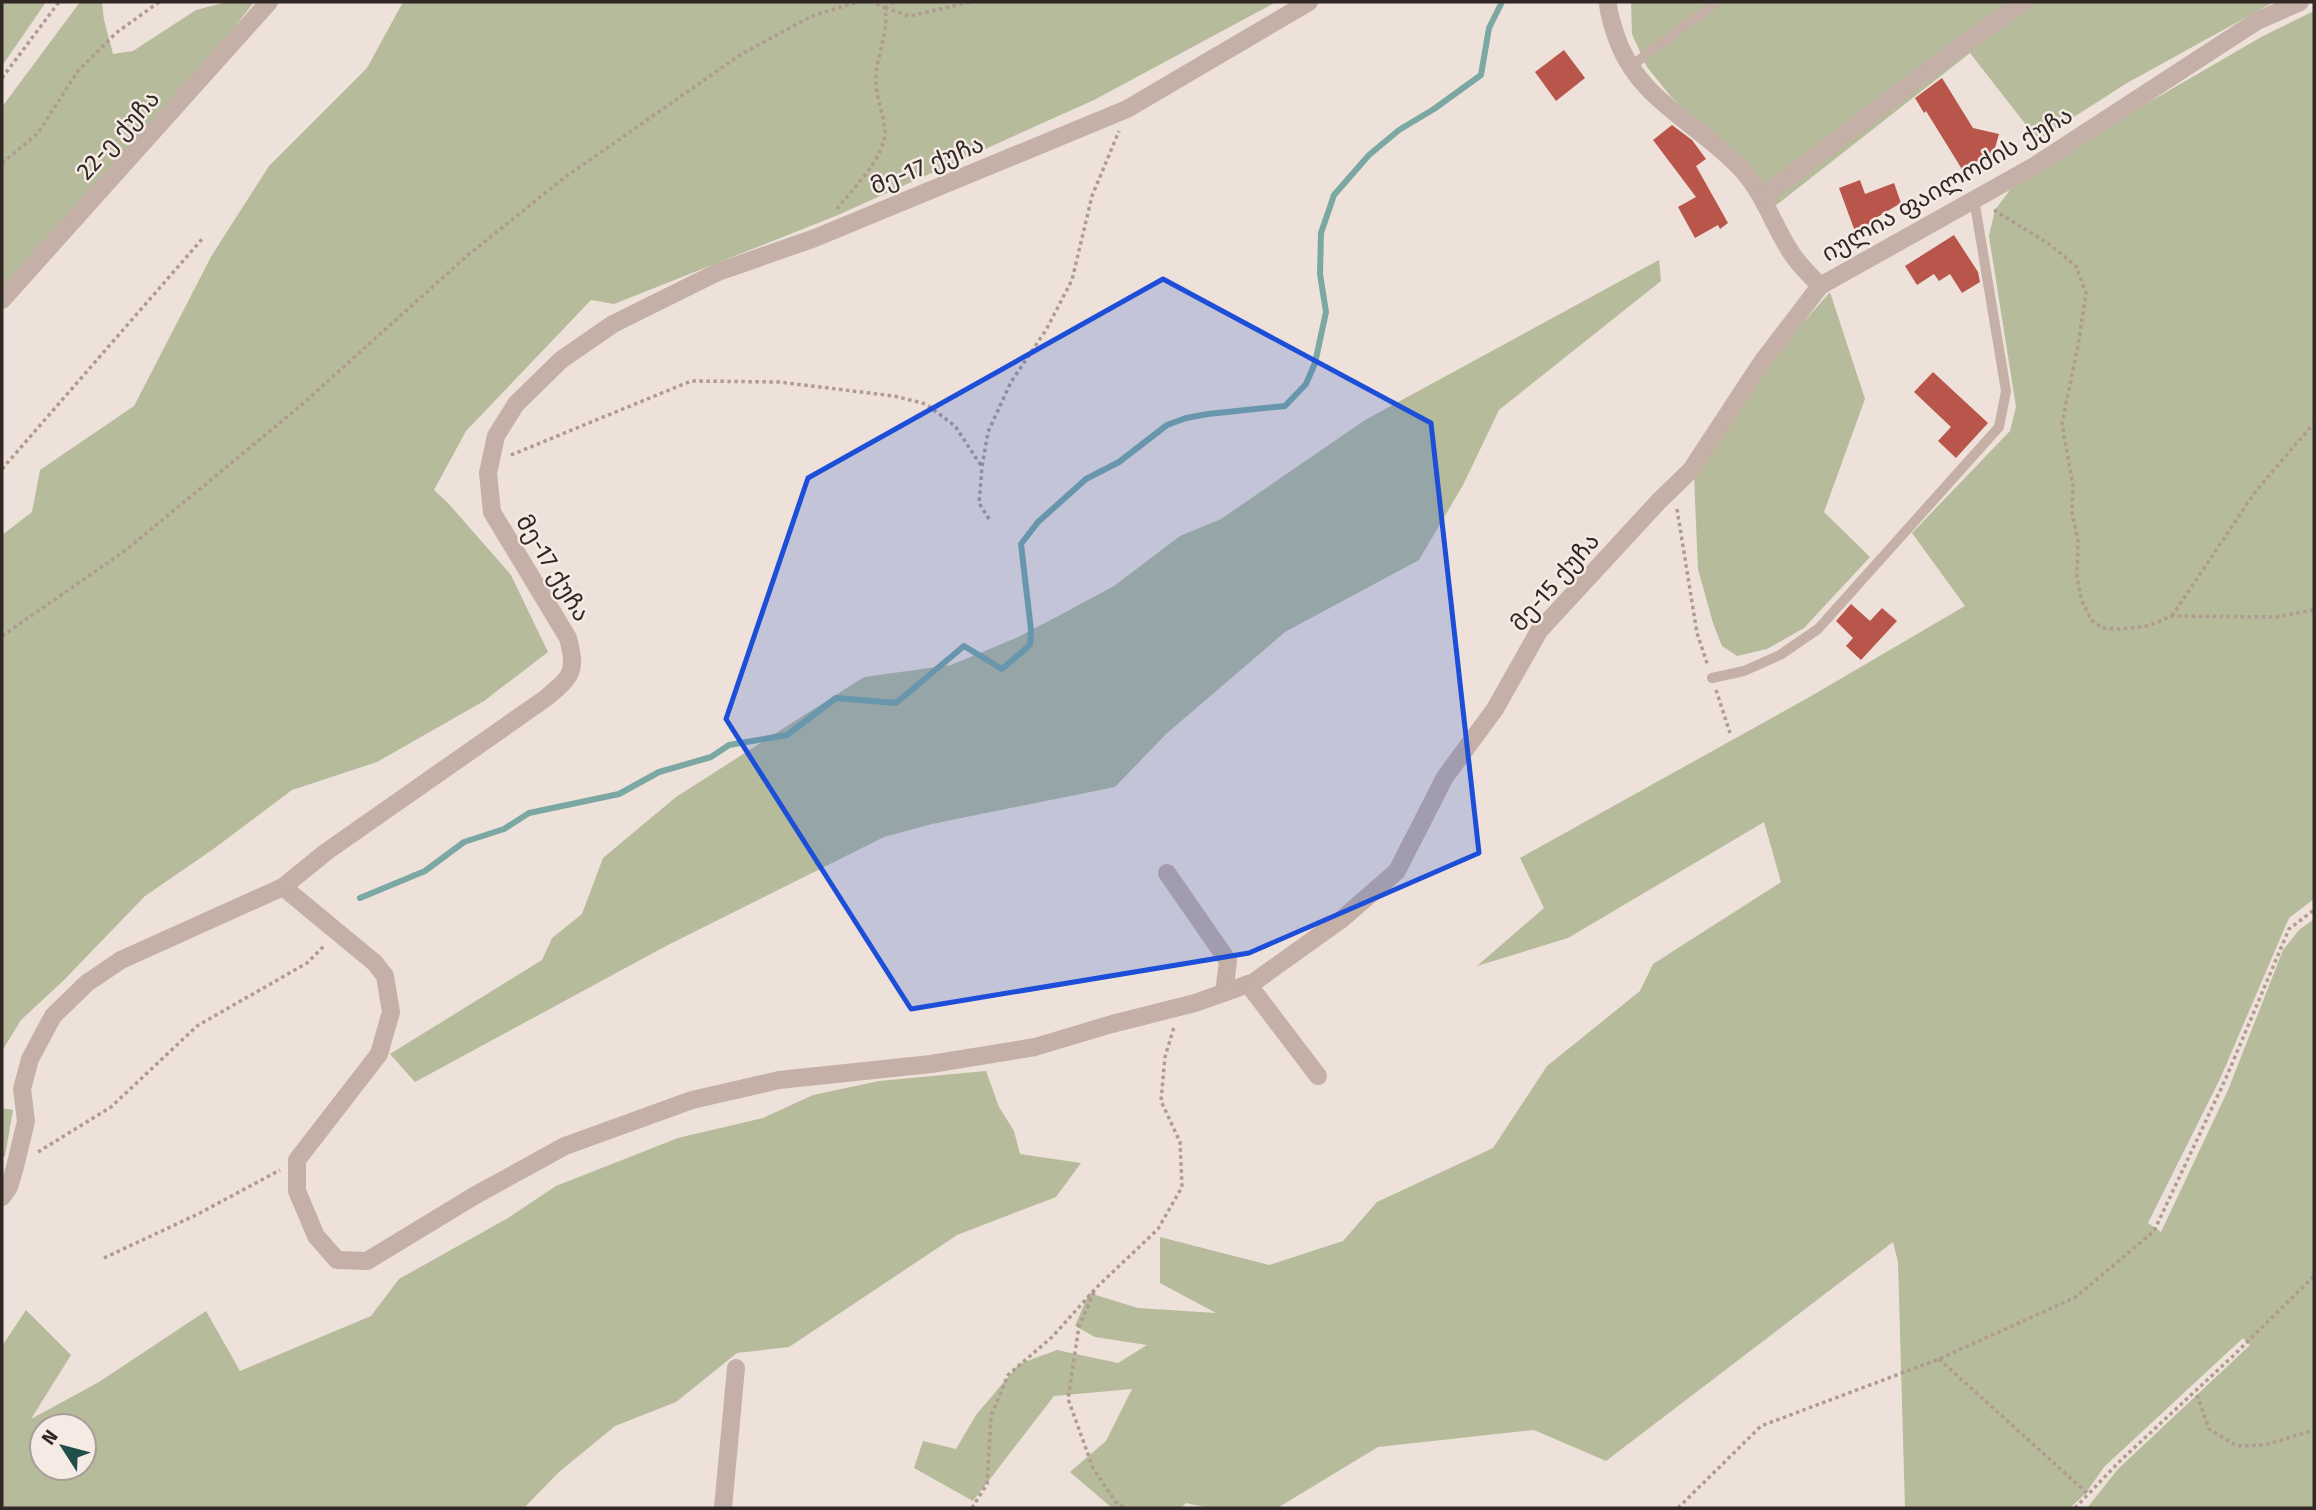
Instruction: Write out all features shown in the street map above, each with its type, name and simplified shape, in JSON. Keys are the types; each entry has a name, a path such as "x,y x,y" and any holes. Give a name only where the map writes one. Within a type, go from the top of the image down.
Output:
{"street":[{"name":"22-ე ქუჩა","path":"2,300 269,2"},
{"name":"მე-17 ქუჩა","path":"2,1197 9,1187 26,1121 22,1089 30,1059 53,1016 87,983 121,960 282,887 326,852 567,681 574,660 568,638 492,512 488,473 496,436 516,404 561,360 613,324 718,272 815,238 1127,109 1309,2"},
{"name":"იულია ფაილოძის ქუჩა","path":"1608,2 1622,54 1630,67 1652,95 1718,146 1744,172 1762,197 1792,255 1820,286 2036,165 2258,21 2301,2"},
{"path":"1762,197 1958,48 2024,2"},
{"name":"მე-15 ქუჩა","path":"297,1160 297,1191 316,1236 337,1260 367,1261 474,1196 565,1146 692,1100 779,1080 931,1063 1035,1047 1195,1003 1254,982 1342,919 1397,871 1445,778 1495,709 1539,631 1691,470 1762,362 1820,286"},
{"path":"1167,873 1228,961 1224,993"},
{"path":"282,887 374,962 385,975 391,1012 379,1054 297,1160"},
{"path":"1248,984 1318,1076"},
{"path":"723,1508 736,1368"}],"lane":[{"path":"1630,67 1717,2"},
{"path":"1712,678 1744,671 1780,655 1818,629 1999,427 2006,391 1974,198"}],"path":[{"path":"2,78 59,2"},
{"path":"2,163 38,133 78,71 116,33 159,2"},
{"path":"2,636 126,550 299,407 468,255 565,178 740,55 812,16 857,2"},
{"path":"873,2 909,16 971,2"},
{"path":"885,8 894,2"},
{"path":"815,238 881,151 885,131 877,100 876,76 885,42 885,8"},
{"path":"989,519 978,503 988,432 1011,382 1046,330 1072,280 1092,196 1127,109"},
{"path":"1974,198 2018,223 2076,266 2086,293 2062,423 2073,486 2072,512 2078,541 2077,576 2081,599 2091,620 2103,628 2119,629 2148,626 2172,616 2276,617 2314,610"},
{"path":"2,469 203,238"},
{"path":"490,464 691,381 779,382 894,396 926,404 955,426 982,467"},
{"path":"2172,616 2255,492 2314,423"},
{"path":"1674,486 1697,633 1730,733"},
{"path":"1678,1508 1761,1426 1939,1359 2076,1297 2154,1231 2226,1078 2289,929 2314,909"},
{"path":"15,1167 111,1107 197,1026 307,963 336,933"},
{"path":"972,1508 987,1484 991,1416 1008,1376 1052,1337 1097,1287 1158,1229 1182,1187 1180,1142 1161,1101 1165,1057 1175,1023 1195,1003"},
{"path":"104,1258 261,1182 297,1160"},
{"path":"2075,1508 2120,1461 2314,1276"},
{"path":"1097,1287 1079,1326 1068,1399 1093,1468 1117,1504 1125,1508"},
{"path":"1939,1359 2089,1494"},
{"path":"2197,1395 2209,1429 2238,1446 2265,1445 2314,1430"}],"highlighted area":[{"path":"1163,279 1431,423 1479,853 1249,953 911,1009 726,719 808,478"}],"green space":[{"path":"2,2 46,2 2,66"},
{"path":"80,2 102,2 113,54 133,51 196,10 227,2 254,2 206,64 116,166 2,287 2,107"},
{"path":"403,2 1276,2 1094,100 838,215 614,304 591,300 466,431 434,490 511,575 548,652 484,701 377,762 292,790 145,896 63,981 21,1020 2,1051 2,535 32,512 40,470 134,406 212,255 269,166 367,68"},
{"path":"1631,2 2274,2 2127,83 2038,140 1970,53 1775,206 1703,127 1672,98 1647,67 1632,34"},
{"path":"2314,11 2314,899 2289,918 2220,1079 2148,1223 2161,1232 2228,1090 2283,950 2299,930 2314,919 2314,1508 2087,1508 2118,1469 2250,1345 2243,1338 2104,1467 2086,1493 2070,1508 1905,1508 1898,1262 1893,1242 1606,1461 1534,1430 1378,1447 1279,1507 1209,1508 1186,1503 1181,1508 1112,1508 1070,1472 1106,1441 1132,1389 1054,1396 973,1501 914,1468 923,1441 956,1449 976,1415 1019,1364 1057,1350 1118,1363 1147,1345 1095,1337 1075,1326 1089,1293 1138,1308 1216,1313 1160,1283 1160,1237 1269,1265 1343,1241 1377,1202 1493,1148 1547,1066 1640,991 1653,964 1781,882 1764,822 1568,938 1477,966 1544,908 1520,858 1806,699 1965,606 1912,533 2010,431 2016,407 1989,236 1995,210 2010,190 2132,112 2263,36"},
{"path":"1659,260 1661,281 1499,410 1463,485 1419,560 1285,632 1166,734 1115,787 932,824 884,837 666,946 415,1082 390,1054 542,960 552,938 582,914 603,858 676,797 864,677 951,665 1016,638 1062,614 1114,586 1180,536 1221,519 1365,420"},
{"path":"1830,292 1865,399 1824,512 1870,557 1804,628 1767,649 1737,656 1722,646 1698,569 1694,475 1782,347"},
{"path":"986,1071 999,1107 1014,1131 1020,1154 1081,1163 1056,1197 957,1235 789,1347 737,1353 676,1402 615,1426 559,1472 524,1508 2,1508 2,1346 26,1310 71,1355 35,1412 28,1412 28,1482 98,1482 98,1412 44,1412 99,1382 206,1311 240,1371 371,1316 399,1279 508,1218 556,1186 678,1138 763,1118 813,1095 879,1081"},
{"path":"2,1108 13,1110 5,1156 2,1158"}],"building":[{"path":"1564,50 1585,78 1556,101 1535,72"},
{"path":"1942,78 1973,128 1999,134 1993,155 1965,174 1915,98"},
{"path":"1672,125 1692,140 1706,159 1696,166 1728,223 1720,229 1718,225 1695,238 1678,207 1696,197 1653,140"},
{"path":"1860,180 1865,194 1894,183 1901,203 1874,219 1877,229 1857,237 1839,188"},
{"path":"1954,235 1978,272 1980,282 1962,293 1950,274 1939,281 1934,274 1917,285 1905,266"},
{"path":"1933,372 1988,423 1956,458 1938,441 1951,427 1914,392"},
{"path":"1851,604 1870,621 1882,608 1897,621 1861,660 1846,646 1853,638 1836,621"}],"waterway":[{"path":"360,898 425,871 464,842 504,829 529,813 619,794 659,772 711,757 729,745 787,735 836,698 896,703 964,646 1002,669 1030,645 1031,630 1021,544 1038,522 1086,479 1119,462 1167,425 1208,414 1285,406 1306,384 1315,363 1326,312 1320,274 1321,233 1334,195 1369,155 1399,130 1481,75 1489,28 1502,2"}]}
